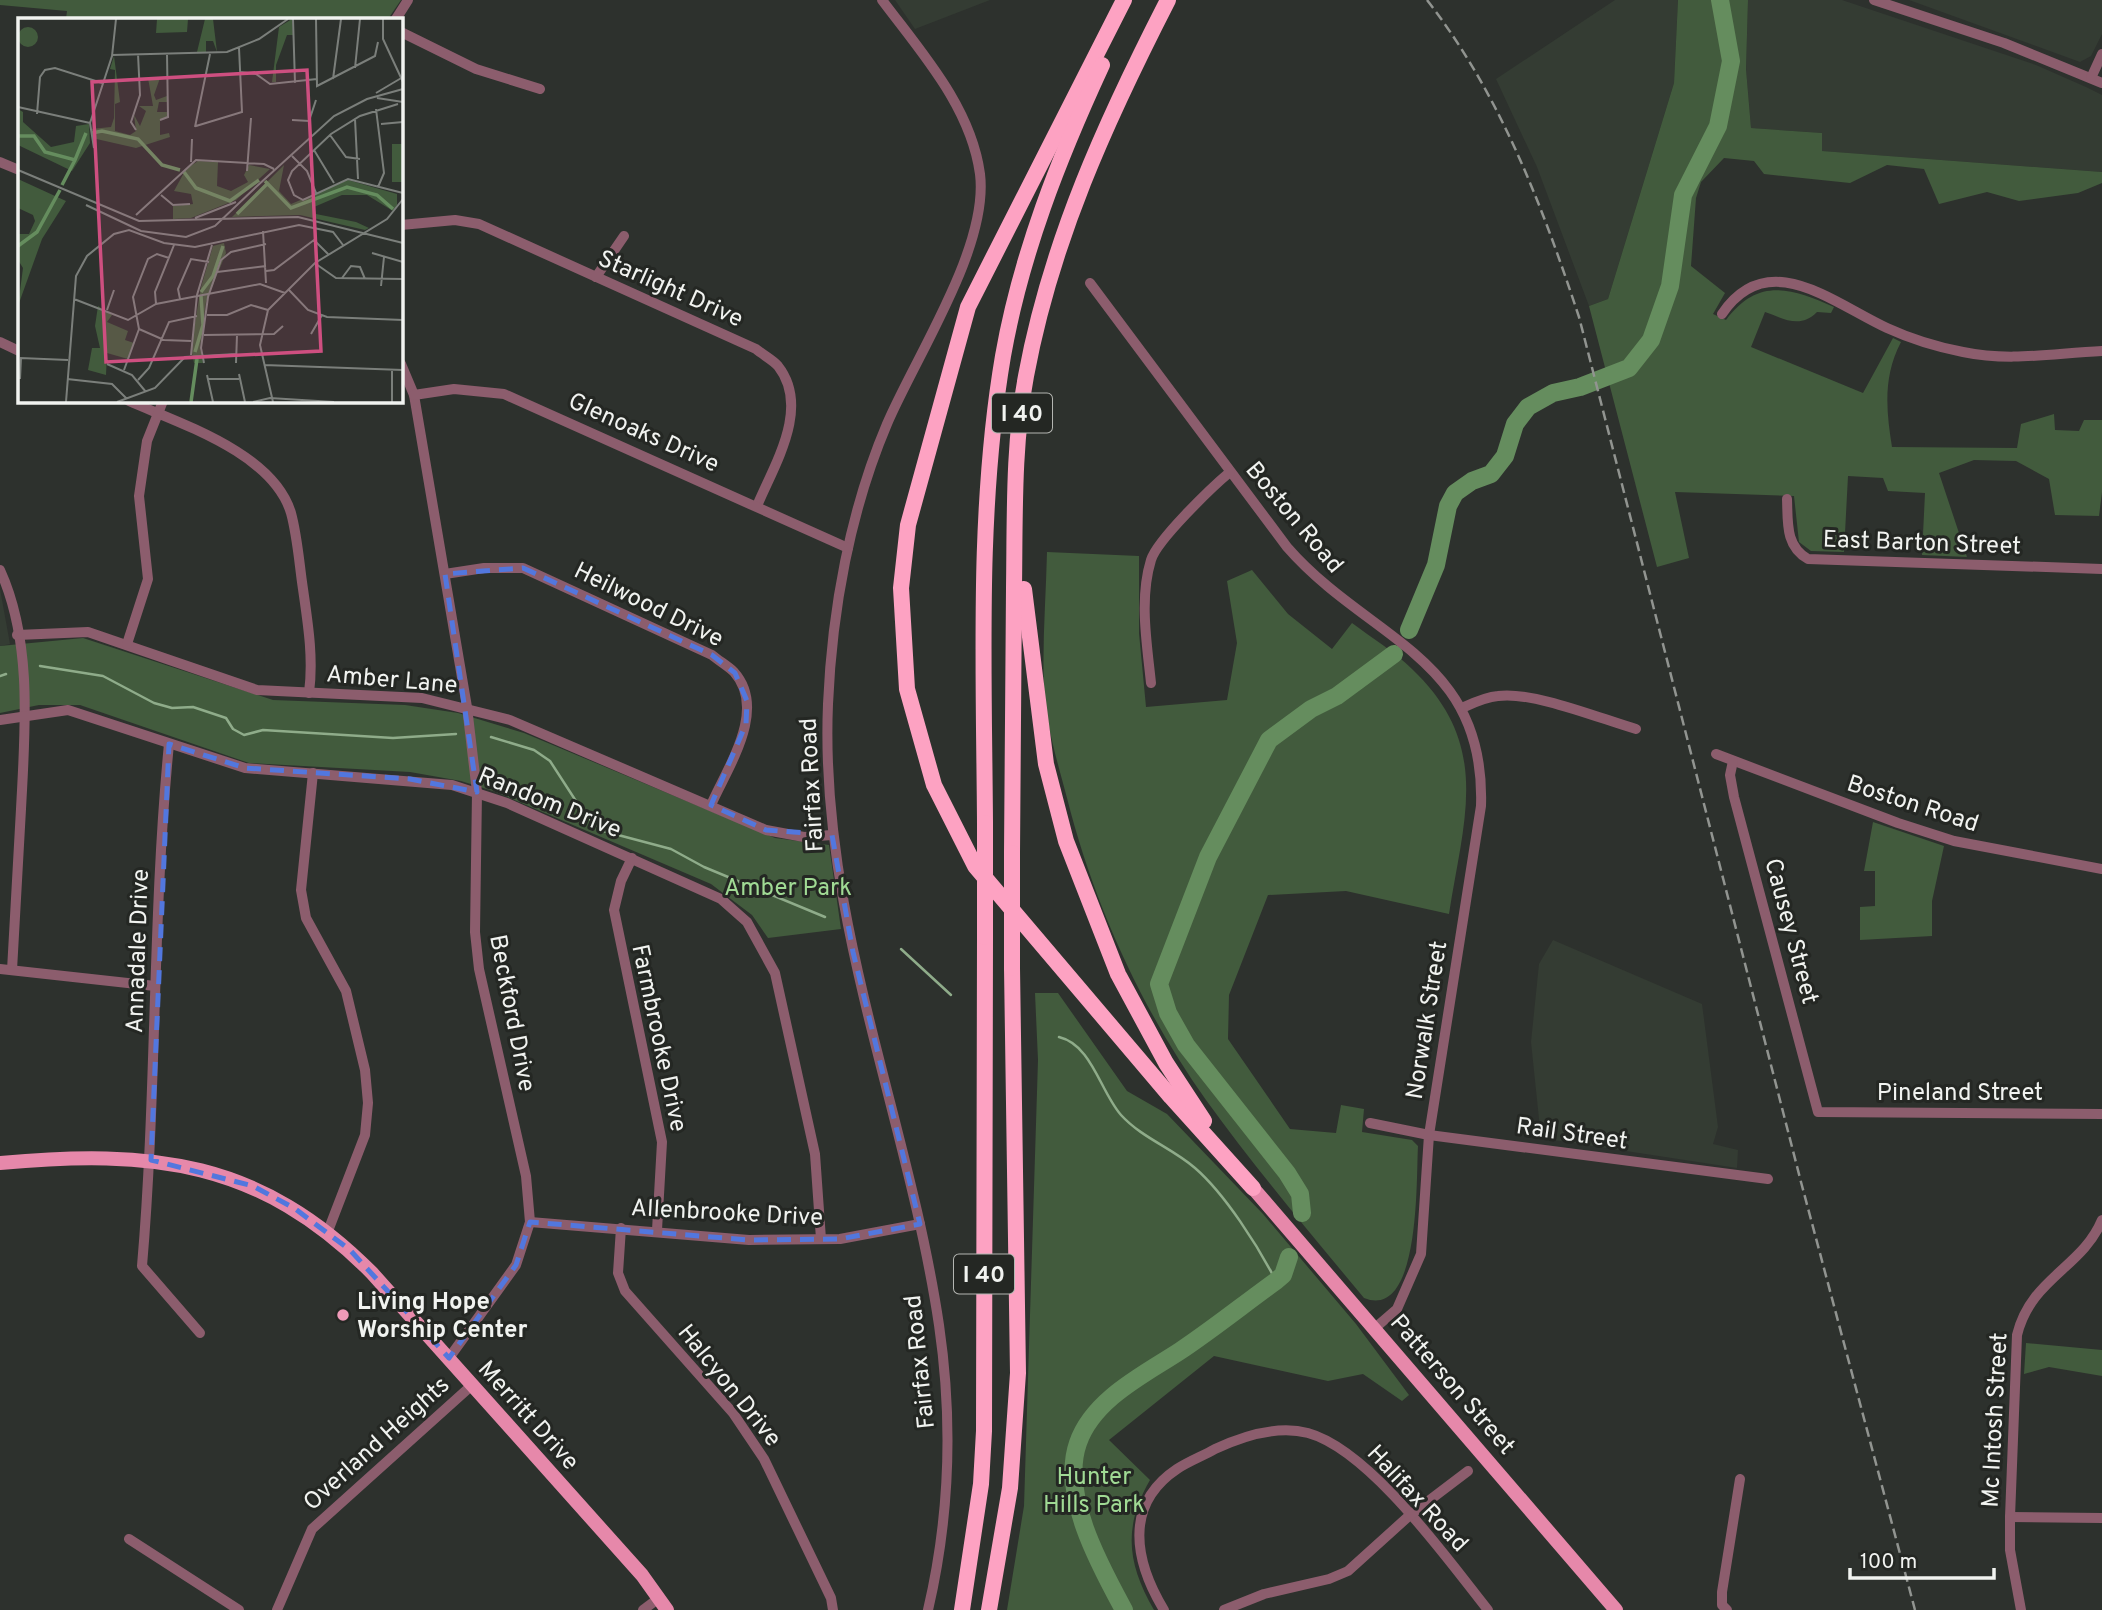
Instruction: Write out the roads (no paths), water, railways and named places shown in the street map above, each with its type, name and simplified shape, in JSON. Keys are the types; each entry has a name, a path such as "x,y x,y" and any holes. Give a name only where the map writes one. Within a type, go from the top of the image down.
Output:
{"highway":[{"path":"1124,0 968,307 908,525 901,588 906,678 912,718 934,785 975,866 1171,1097 1253,1188"},
{"name":"I 40","path":"962,1610 981,1484 984,1431 987,518 992,438 1003,354 1028,251 1061,153 1135,0"},
{"name":"I 40","path":"989,1610 1010,1488 1018,1373 1012,968 1017,453 1026,378 1043,300 1076,195 1109,116 1168,0"},
{"path":"1017,453 1025,607 1046,764 1066,841 1118,974 1166,1063 1202,1119 1253,1188"}],"main road":[{"name":"Merritt Drive","path":"0,1163 72,1157 151,1160 200,1169 253,1186 328,1231 372,1273 449,1358 663,1604"},
{"name":"Patterson Street","path":"1253,1188 1616,1610"}],"street":[{"path":"397,18 408,0"},
{"name":"Fairfax Road","path":"882,0 957,105 969,128 980,177 981,203 971,245 887,425 848,548 835,623 828,704 832,835 853,951 920,1224 942,1352 948,1458 941,1546 928,1610"},
{"path":"1874,0 2004,43 2102,83"},
{"path":"402,32 476,69 540,89"},
{"path":"2091,78 2102,54"},
{"path":"0,162 18,170"},
{"name":"Starlight Drive","path":"402,225 455,220 480,224 756,349 777,365 789,385 791,421 757,506"},
{"path":"596,277 624,236"},
{"path":"1722,314 1736,295 1747,288 1786,282 1804,285 1885,327 1941,348 2007,358 2102,351"},
{"name":"Boston Road","path":"1090,283 1230,472 1312,576 1425,659 1462,708"},
{"path":"0,342 18,351"},
{"name":"Beckford Drive","path":"402,366 414,395 467,707 477,792 475,918 479,969 526,1176 530,1222 516,1265 449,1358"},
{"name":"Glenoaks Drive","path":"414,395 454,389 504,394 848,548"},
{"path":"131,402 232,448 258,467 277,486 291,512 310,645 309,693"},
{"path":"127,644 148,579 139,496 147,441 162,402"},
{"path":"1151,683 1146,596 1151,557 1210,488 1230,472"},
{"name":"East Barton Street","path":"1787,499 1794,549 1808,559 2102,569"},
{"name":"Heilwood Drive","path":"445,574 497,567 523,568 712,655 735,673 747,701 746,724 711,805"},
{"path":"0,570 9,588 26,715 12,970"},
{"name":"Amber Lane","path":"17,635 88,632 257,690 411,697 467,707 510,720 766,830 804,837 832,835"},
{"path":"1462,708 1478,701 1508,695 1537,700 1636,729"},
{"name":"Norwalk Street","path":"1376,1328 1397,1309 1421,1254 1429,1135 1481,806 1481,769 1477,746 1462,708"},
{"name":"Random Drive","path":"0,720 68,710 245,768 410,779 477,792 720,899 747,922 763,946 775,973 815,1154 821,1239"},
{"name":"Annadale Drive","path":"169,744 155,986 151,1160 142,1266 200,1333"},
{"name":"Boston Road","path":"1716,754 1898,823 1954,841 2102,869"},
{"name":"Causey Street","path":"1733,761 1730,775 1734,797 1818,1112"},
{"path":"313,773 302,890 306,918 346,991 365,1070 368,1103 365,1135 328,1231"},
{"name":"Farmbrooke Drive","path":"632,858 621,881 614,910 662,1142 657,1230"},
{"path":"0,969 155,986"},
{"name":"Pineland Street","path":"1818,1112 2102,1114"},
{"name":"Rail Street","path":"1370,1123 1429,1135 1768,1180"},
{"name":"Mc Intosh Street","path":"2021,1610 2010,1550 2013,1376 2020,1321 2042,1286 2080,1253 2097,1233 2102,1220"},
{"name":"Allenbrooke Drive","path":"530,1222 657,1230 749,1240 840,1239 920,1224"},
{"name":"Halcyon Drive","path":"621,1228 618,1273 625,1291 733,1413 764,1458 831,1598 833,1610"},
{"name":"Overland Heights","path":"277,1610 312,1529 471,1386"},
{"name":"Halifax Road","path":"1164,1610 1145,1575 1139,1557 1138,1532 1147,1506 1158,1487 1177,1469 1241,1437 1263,1433 1307,1433 1356,1458 1410,1515 1488,1610"},
{"path":"1224,1610 1264,1594 1329,1579 1348,1571 1410,1515 1468,1471"},
{"path":"1721,1608 1740,1479"},
{"path":"2010,1517 2102,1518"},
{"path":"129,1539 239,1610"},
{"path":"643,1610 663,1604"}],"waterway":[{"path":"1409,630 1436,565 1448,506 1455,493 1472,481 1491,474 1505,456 1515,424 1528,407 1553,393 1580,387 1629,368 1651,340 1670,286 1683,195 1718,126 1731,61 1720,0"},
{"path":"1302,1213 1300,1194 1287,1173 1186,1045 1168,1013 1159,984 1208,857 1269,740 1311,709 1337,696 1394,654"},
{"path":"40,666 103,676 154,703 172,708 193,707 226,718 233,729 244,735 263,730 393,738 456,734"},
{"path":"0,676 6,674"},
{"path":"491,737 534,750 550,761 585,815 603,831 671,849 704,867 825,917"},
{"path":"901,949 951,995"},
{"path":"1059,1037 1080,1049 1114,1105 1129,1123 1186,1161 1218,1192 1260,1252 1276,1281"},
{"path":"1124,1610 1094,1551 1078,1507 1074,1463 1085,1427 1095,1413 1122,1389 1192,1343 1276,1281 1283,1275 1289,1257"}],"railway":[{"path":"1427,0 1476,73 1517,152 1550,233 1579,317 1801,1182 1915,1610"}],"place":[{"name":"Living Hope Worship Center","path":"343,1315"}],"park label":[{"name":"Amber Park","path":"788,887"},
{"name":"Hunter Hills Park","path":"1094,1490"}]}
